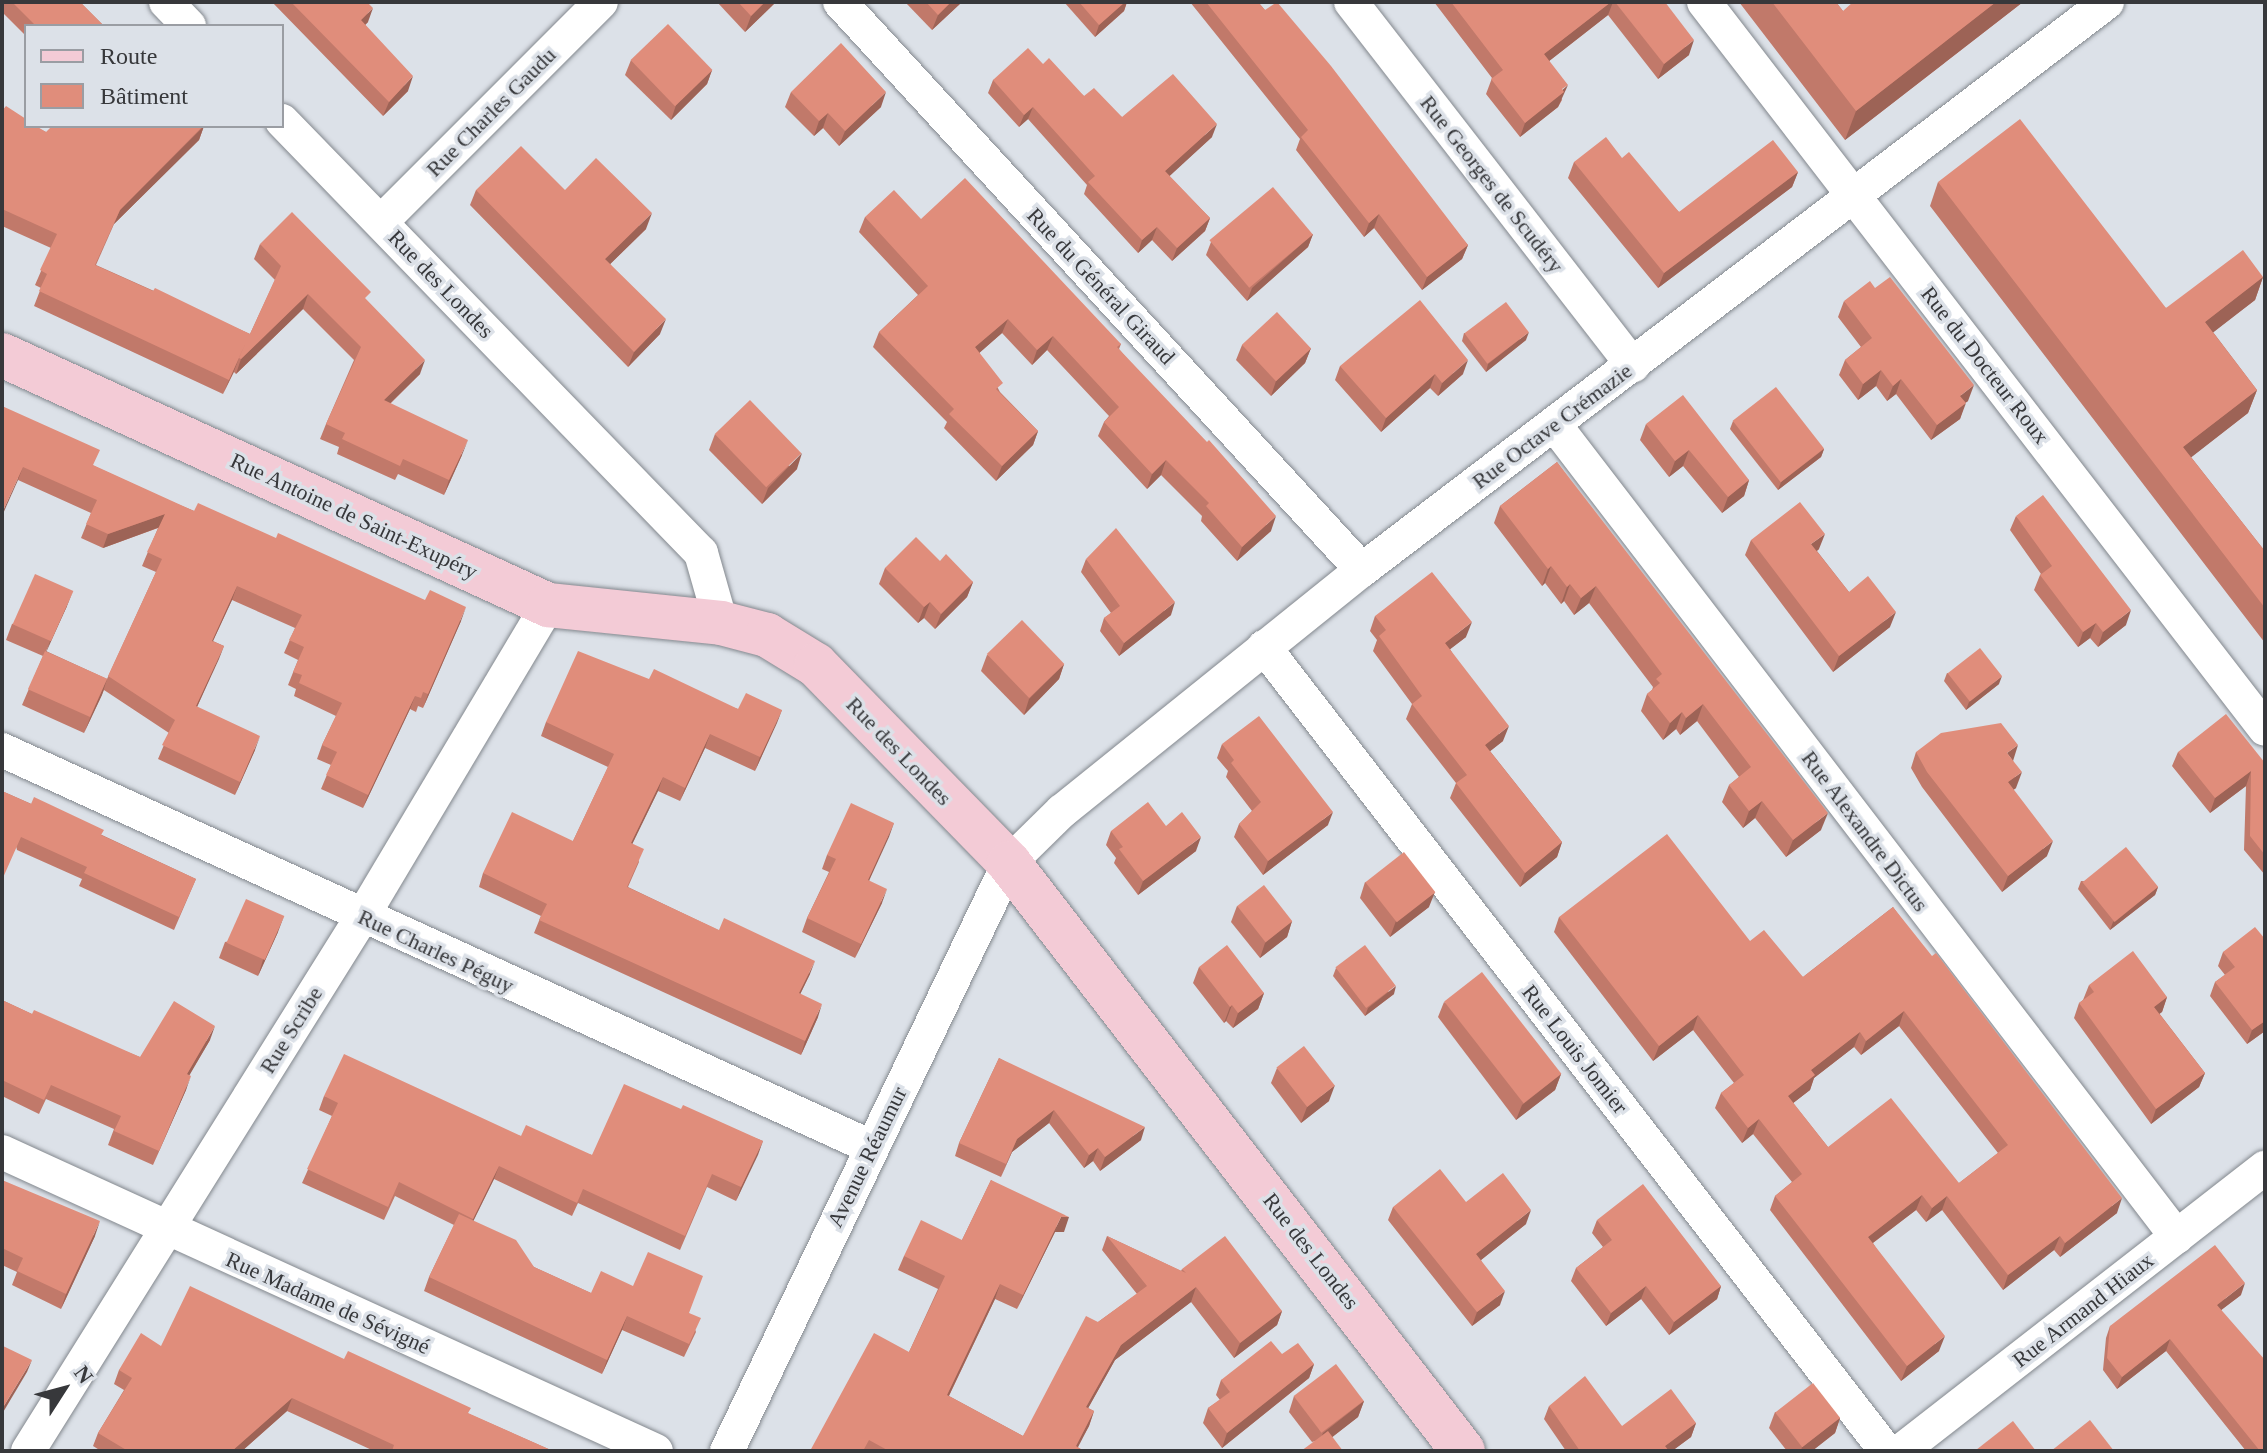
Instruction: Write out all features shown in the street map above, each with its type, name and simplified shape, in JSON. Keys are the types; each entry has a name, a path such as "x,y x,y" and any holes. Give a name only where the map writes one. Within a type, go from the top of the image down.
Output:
{"street":[{"path":"166,2 187,24"},
{"name":"Rue Charles Gaudu","path":"381,222 601,2"},
{"name":"Rue du Général Giraud","path":"840,2 1362,570"},
{"name":"Rue Georges de Scudéry","path":"1351,2 1633,365"},
{"name":"Rue du Docteur Roux","path":"1704,2 2265,729"},
{"name":"Rue Octave Crémazie","path":"1009,863 1062,811 1362,570 2107,2"},
{"name":"Rue des Londes","path":"284,123 701,553 721,623 767,635 816,665 1009,863 1463,1451"},
{"name":"Rue Antoine de Saint-Exupéry","path":"2,355 548,605 721,623"},
{"name":"Rue Alexandre Dictus","path":"1554,424 2177,1237"},
{"name":"Rue Scribe","path":"28,1451 362,917 548,605"},
{"name":"Rue Louis Jomier","path":"1264,647 1886,1451"},
{"name":"Rue Charles Péguy","path":"2,750 871,1147"},
{"name":"Avenue Réaumur","path":"727,1451 1009,863"},
{"name":"Rue Madame de Sévigné","path":"2,1152 656,1451"},
{"name":"Rue Armand Hiaux","path":"1901,1451 2265,1168"}],"building":[{"path":"12,2 80,2 102,24 34,24"},
{"path":"291,2 367,2 373,8 361,20 413,76 389,102"},
{"path":"738,2 765,2 751,16"},
{"path":"926,2 951,2 938,15"},
{"path":"1079,2 1125,2 1099,25"},
{"path":"1206,2 1258,2 1265,10 1277,2 1331,66 1468,245 1427,277 1379,214 1369,223 1301,137 1308,130"},
{"path":"1451,2 1611,2 1544,54 1568,85 1562,89 1564,92 1525,123 1491,79 1503,70"},
{"path":"1615,2 1665,2 1694,40 1664,64"},
{"path":"1772,2 1836,2 1843,11 1853,2 1996,2 1856,111"},
{"path":"668,24 712,70 675,106 631,60"},
{"path":"841,43 886,92 845,131 828,113 819,121 791,92"},
{"path":"1028,48 1043,64 1049,58 1084,96 1094,88 1122,117 1173,74 1217,124 1165,171 1210,218 1177,248 1157,227 1142,240 1088,182 1095,176 1033,107 1024,115 993,80"},
{"path":"6,106 24,118 24,128 39,128 46,132 50,128 201,128 120,210 95,265 153,291 155,288 250,334 281,266 260,244 292,212 371,292 365,298 425,360 384,400 468,440 449,480 403,459 400,466 342,439 345,433 326,424 361,347 308,294 241,359 246,342 229,380 39,291 47,274 40,270 57,234 2,209 2,111"},
{"path":"2020,119 2166,308 2243,250 2263,277 2205,322 2257,390 2183,447 2265,549 2265,608 1938,182"},
{"path":"1606,137 1622,158 1629,152 1679,212 1773,140 1798,172 1664,273 1574,162"},
{"path":"521,146 565,190 596,158 652,213 605,259 666,319 634,352 476,190"},
{"path":"965,178 1121,344 1117,347 1207,442 1209,440 1276,516 1242,547 1206,506 1209,503 1166,460 1152,474 1104,422 1119,407 1053,336 1037,350 1008,319 975,347 1003,383 996,389 1038,431 1002,466 949,414 954,409 879,332 928,286 865,217 894,190 921,219"},
{"path":"1273,187 1313,234 1249,288 1209,240"},
{"path":"1890,277 1974,385 1960,396 1966,403 1937,425 1901,379 1893,386 1881,370 1863,384 1845,360 1872,338 1844,301 1870,281 1875,288"},
{"path":"1420,300 1468,360 1442,383 1435,374 1386,418 1340,366"},
{"path":"1506,302 1529,332 1487,364 1464,333"},
{"path":"1277,312 1311,349 1276,381 1242,345"},
{"path":"1776,387 1824,448 1781,482 1733,421"},
{"path":"1683,395 1749,480 1728,497 1689,450 1675,461 1646,424"},
{"path":"750,400 801,453 766,487 715,434"},
{"path":"2,406 100,450 93,465 194,511 198,503 276,538 278,533 425,600 430,590 466,607 428,694 423,692 421,698 415,696 368,795 326,775 337,752 322,745 342,703 299,683 302,675 293,672 304,647 289,640 302,615 237,586 212,641 224,646 196,706 260,736 240,782 162,745 175,720 108,676 162,559 147,552 165,514 108,534 86,524 97,500 23,467 2,513"},
{"path":"1557,462 1828,813 1793,840 1762,801 1749,811 1729,785 1751,767 1703,704 1686,718 1682,712 1670,723 1647,694 1660,683 1656,679 1662,674 1596,586 1581,598 1570,584 1567,587 1551,566 1548,569 1500,506"},
{"path":"2043,495 2131,610 2103,632 2096,623 2083,632 2040,575 2052,566 2016,516"},
{"path":"1800,502 1825,534 1811,544 1849,592 1868,576 1896,612 1839,656 1751,540"},
{"path":"1116,528 1175,602 1124,643 1104,618 1120,606 1086,559"},
{"path":"916,537 940,561 946,554 973,582 941,614 930,602 924,607 885,568"},
{"path":"1432,572 1472,622 1445,643 1509,726 1485,745 1562,842 1525,873 1456,783 1467,775 1412,704 1422,696 1379,636 1386,630 1375,616"},
{"path":"35,574 73,591 51,641 13,624"},
{"path":"1022,620 1064,664 1029,698 987,654"},
{"path":"1980,648 2002,676 1970,702 1948,673"},
{"path":"45,651 107,679 90,717 28,689"},
{"path":"578,651 649,679 654,669 738,709 746,693 782,710 760,757 710,734 685,788 663,777 631,843 644,849 627,887 719,930 724,918 815,961 799,993 822,1004 805,1041 539,920 547,904 483,873 512,812 573,841 614,754 546,722"},
{"path":"2226,714 2265,763 2265,855 2250,836 2251,771 2215,798 2178,752"},
{"path":"1259,716 1333,812 1268,861 1239,824 1261,802 1231,763 1234,760 1222,744"},
{"path":"2001,723 2018,745 2007,753 2022,772 2008,782 2053,841 2008,876 1927,772 1916,752 1941,733"},
{"path":"2,791 31,804 34,797 104,830 101,835 196,879 179,917 84,873 87,867 21,837 2,880"},
{"path":"1148,802 1166,826 1182,812 1201,837 1143,881 1119,849 1123,847 1111,831"},
{"path":"851,803 894,823 868,880 887,889 861,944 807,918 836,859 827,855"},
{"path":"1667,834 1750,941 1764,930 1803,977 1893,907 1932,956 1936,953 2122,1198 2065,1243 2060,1236 2008,1275 1947,1196 1932,1208 1922,1195 1868,1237 1945,1336 1907,1366 1775,1196 1802,1174 1759,1119 1748,1128 1721,1093 1744,1075 1698,1015 1659,1046 1559,917","holes":["1904,1011 2008,1145 1959,1183 1891,1098 1828,1147 1788,1096 1815,1075 1811,1070 1860,1032 1866,1041"]},
{"path":"2126,847 2158,887 2115,922 2082,882"},
{"path":"1404,852 1435,892 1397,922 1365,882"},
{"path":"1264,885 1292,921 1266,942 1237,906"},
{"path":"246,899 284,916 265,960 226,943"},
{"path":"2255,927 2265,939 2265,1021 2252,1030 2215,982 2235,967 2223,952"},
{"path":"1227,945 1264,993 1238,1013 1199,967"},
{"path":"1365,945 1396,986 1366,1008 1335,967"},
{"path":"2133,951 2167,997 2154,1007 2205,1073 2156,1109 2079,1003 2094,992 2089,985"},
{"path":"1482,972 1561,1074 1524,1103 1444,1002"},
{"path":"2,1000 32,1014 34,1010 140,1057 174,1001 215,1026 187,1074 191,1076 159,1151 114,1131 121,1116 51,1085 44,1100 2,1080"},
{"path":"1304,1046 1335,1085 1307,1107 1276,1068"},
{"path":"344,1054 521,1136 526,1125 592,1155 624,1084 681,1109 683,1105 763,1141 741,1187 712,1174 685,1236 583,1189 577,1203 499,1166 473,1219 399,1182 388,1207 307,1169 338,1103 324,1096"},
{"path":"999,1058 1145,1127 1105,1157 1098,1148 1089,1155 1054,1110 1017,1139 1006,1164 959,1143"},
{"path":"1440,1169 1466,1202 1503,1173 1531,1210 1476,1254 1505,1291 1477,1312 1393,1207"},
{"path":"2,1180 100,1221 66,1294 17,1271 23,1258 2,1248"},
{"path":"991,1180 1069,1217 1061,1217 1023,1295 1000,1284 947,1395 1023,1436 1086,1316 1098,1322 1147,1286 1107,1236 1186,1273 1182,1269 1225,1236 1282,1311 1240,1343 1196,1287 1121,1345 1086,1407 1094,1411 1076,1446 1084,1451 889,1451 869,1440 863,1451 810,1451 874,1333 909,1352 945,1276 904,1256 921,1220 962,1240"},
{"path":"1643,1184 1721,1286 1674,1322 1646,1286 1611,1313 1576,1268 1612,1240 1597,1220"},
{"path":"459,1214 516,1240 534,1267 591,1293 601,1271 633,1286 648,1252 703,1276 689,1313 701,1318 689,1344 627,1316 607,1360 429,1277"},
{"path":"2215,1245 2245,1283 2217,1305 2265,1360 2265,1448 2261,1451 2170,1339 2122,1377 2107,1358 2110,1326"},
{"path":"190,1286 344,1359 348,1351 471,1408 468,1413 553,1451 392,1451 394,1445 292,1398 232,1451 128,1451 98,1433 132,1378 119,1370 141,1333 161,1346"},
{"path":"1271,1341 1282,1354 1298,1343 1314,1364 1227,1433 1208,1408 1230,1392 1221,1380"},
{"path":"2,1347 32,1360 2,1409"},
{"path":"1336,1364 1364,1401 1321,1433 1294,1396"},
{"path":"1585,1376 1622,1426 1671,1389 1696,1423 1665,1446 1669,1451 1580,1451 1549,1406"},
{"path":"1813,1383 1840,1418 1802,1447 1775,1413"},
{"path":"2090,1420 2114,1451 2051,1451"},
{"path":"2013,1421 2036,1451 1976,1451 1976,1450"},
{"path":"1328,1431 1343,1451 1301,1451"}]}
